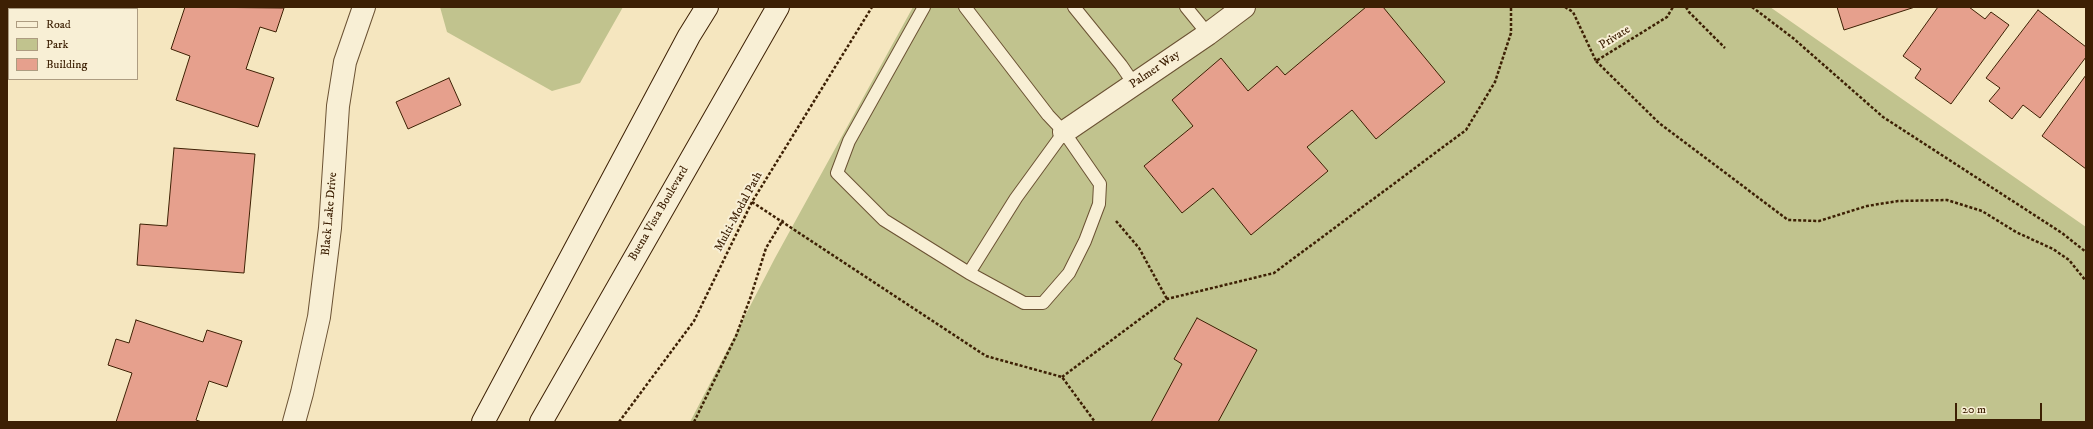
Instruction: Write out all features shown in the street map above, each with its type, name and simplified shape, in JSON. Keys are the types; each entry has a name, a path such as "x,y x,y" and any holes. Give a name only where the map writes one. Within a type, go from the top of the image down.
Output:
{"main road":[{"name":"Black Lake Drive","path":"294,422 319,317 330,228 340,91 346,62 364,7"},
{"path":"483,422 685,43 707,7"},
{"name":"Buena Vista Boulevard","path":"542,422 778,7"},
{"name":"Palmer Way","path":"1064,132 1208,34 1244,7"}],"lane":[{"path":"924,7 849,141 837,173 884,220 969,273 1024,303 1043,303 1069,273 1085,241 1099,204 1100,184 1064,132 1048,115 965,7"},
{"path":"1074,7 1121,65 1134,84"},
{"path":"1186,7 1208,34"},
{"path":"969,273 1016,198 1064,132"}],"path":[{"name":"Multi-Modal Path","path":"620,422 694,321 752,202 872,7"},
{"path":"1062,377 1167,299 1274,273 1466,130 1495,82 1511,33 1511,7"},
{"name":"Private","path":"1565,7 1573,12 1596,61 1667,16 1673,7"},
{"path":"1686,7 1689,12 1726,48"},
{"path":"1752,7 1793,38 1883,117 2062,233 2086,252"},
{"path":"1596,61 1659,123 1788,220 1819,221 1868,206 1898,201 1947,200 1982,211 2016,232 2053,249 2069,260 2086,281"},
{"path":"752,202 782,220 986,356 1062,377 1095,422"},
{"path":"1099,204 1124,229 1139,248 1167,299"},
{"path":"694,422 736,336 751,296 766,248 782,220"}],"green space":[{"path":"440,7 623,7 580,83 552,91 447,32"},
{"path":"913,7 1770,7 2086,227 2086,422 690,422 775,258"}],"building":[{"path":"185,7 284,8 276,32 260,27 246,69 274,78 258,127 176,100 190,56 171,49"},
{"path":"1366,7 1383,7 1445,82 1376,139 1352,110 1307,147 1328,171 1251,235 1213,188 1182,213 1144,166 1193,126 1172,100 1221,58 1248,91 1277,66 1285,75"},
{"path":"1837,7 1915,7 1844,30"},
{"path":"1938,7 1969,7 1985,19 1991,12 2009,25 1951,104 1915,78 1921,69 1903,56"},
{"path":"2038,10 2086,47 2086,57 2040,118 2023,105 2012,119 1989,101 2000,88 1986,78"},
{"path":"2086,75 2086,169 2042,136"},
{"path":"449,78 461,105 408,129 396,102"},
{"path":"174,148 255,154 244,273 137,265 140,224 167,226"},
{"path":"1197,318 1257,350 1218,422 1151,422 1182,364 1174,359"},
{"path":"136,320 203,342 207,330 242,341 227,387 209,381 196,420 202,422 116,422 132,373 108,365 116,339 129,343"}]}
